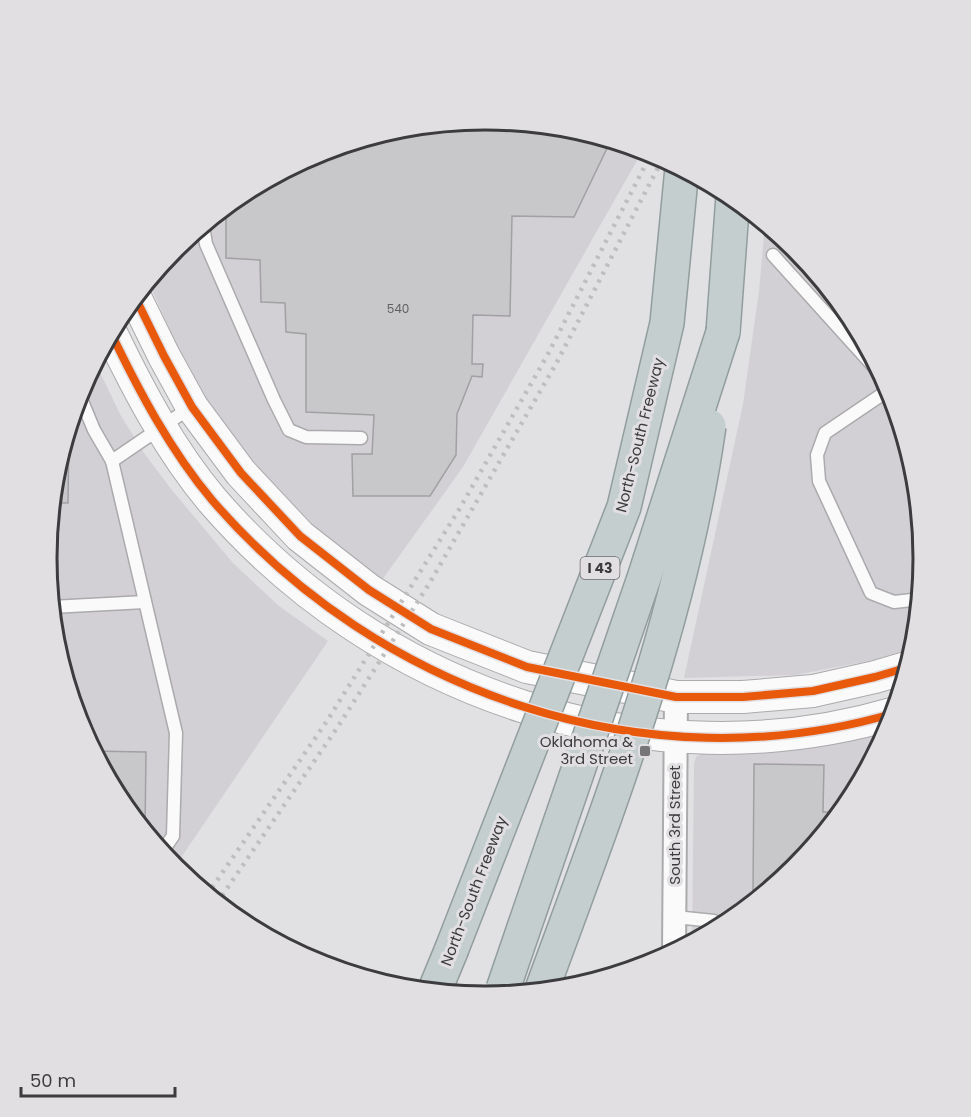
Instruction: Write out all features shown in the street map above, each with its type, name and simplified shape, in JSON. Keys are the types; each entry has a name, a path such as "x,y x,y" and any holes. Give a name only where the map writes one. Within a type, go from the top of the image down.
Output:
{"highway":[{"name":"North-South Freeway","path":"437,984 624,507 667,323 681,177"},
{"path":"544,983 617,785 665,636 702,475 723,333 732,208"},
{"path":"503,986 645,575 723,333"}],"main road":[{"path":"140,306 192,407 241,473 300,536 369,590 431,629 527,666 676,697 743,697 813,691 884,704"},
{"path":"115,342 138,389 161,428 192,473 237,527 300,585 374,639 445,676 534,710 610,729 676,737 764,737 851,724 884,704 892,691"}],"street":[{"name":"South 3rd Street","path":"674,943 676,697"}],"lane":[{"path":"204,235 289,430 306,437 361,438"},
{"path":"773,255 862,353"},
{"path":"881,395 825,434 817,455 819,481 871,593 894,602 912,600"},
{"path":"112,461 192,407"},
{"path":"85,408 94,430 112,461 176,733 173,836 167,845"},
{"path":"60,606 145,602"},
{"path":"675,917 714,921"}],"shaded area":[{"path":"486,130 569,138 638,159 463,467 382,580 313,526 254,463 205,397 177,346 152,290 163,276 203,236 247,202 296,174 322,163 402,138"},
{"path":"764,233 808,276 842,320 870,369 881,395 906,475 913,530 913,587 906,642 904,651 874,660 795,675 684,678 743,404 759,291"},
{"path":"100,372 120,414 144,453 233,563 279,606 328,641 180,858 163,841 129,797 114,773 80,696 65,642 57,558 61,503 72,448"},
{"path":"877,731 857,773 842,797 808,841 768,881 724,915 692,934 694,764 696,757 705,751"}],"building":[{"path":"486,130 569,138 607,148 574,217 512,216 510,316 473,315 472,364 483,364 482,377 472,376 457,414 456,455 430,496 353,496 352,454 372,454 374,415 306,412 306,334 286,332 285,303 261,302 260,260 226,258 226,218 247,202 296,174 375,145 430,134"},
{"path":"69,461 68,503 61,503"},
{"path":"103,751 146,752 145,818 129,797"},
{"path":"754,764 824,765 823,812 830,812 808,841 768,881 753,893"}],"railway":[{"path":"212,888 327,721 460,508 548,354 647,162"},
{"path":"222,896 337,728 429,584 557,362 658,167"}],"cycle path":[{"path":"140,306 192,407 241,473 300,536 369,590 431,629 527,667 676,697 743,697 813,691 899,670"},
{"path":"115,342 156,420 182,461 212,500 279,568 354,625 436,672 524,707 614,729 708,738 802,733 884,715"}],"place":[{"name":"Oklahoma & 3rd Street","path":"645,751"}]}
